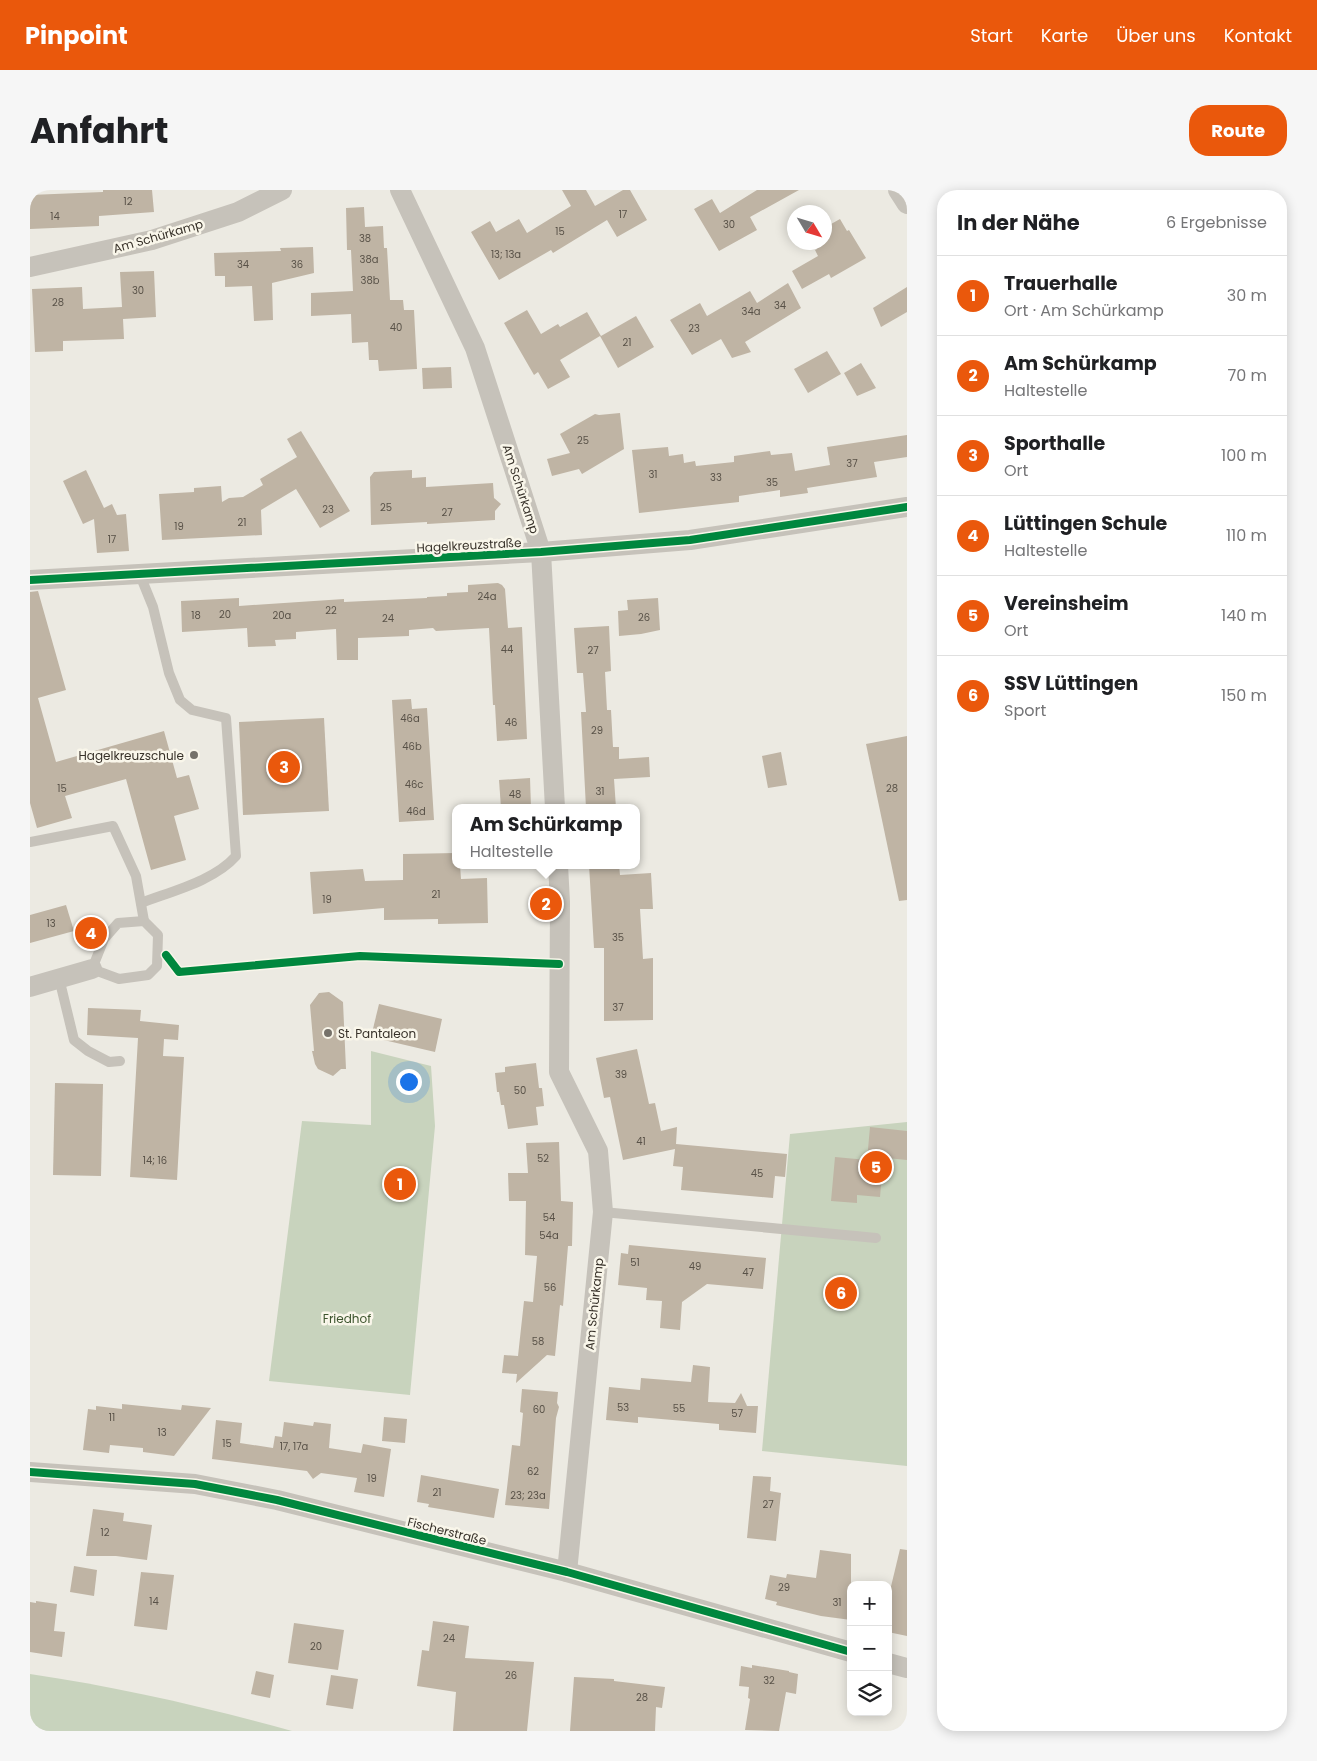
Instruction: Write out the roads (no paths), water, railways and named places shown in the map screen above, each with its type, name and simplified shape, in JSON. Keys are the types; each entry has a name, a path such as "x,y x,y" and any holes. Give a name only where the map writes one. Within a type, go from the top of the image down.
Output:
{"street":[{"name":"Am Schürkamp","path":"30,267 152,240 238,212 282,190"},
{"name":"Am Schürkamp","path":"400,190 474,348 541,552 555,804"},
{"path":"898,190 907,204"},
{"name":"Hagelkreuzstraße","path":"30,580 541,552 690,540 907,507"},
{"name":"Am Schürkamp","path":"558,869 560,902 559,1072 598,1151 603,1212 566,1572"},
{"path":"30,987 92,969"},
{"name":"Fischerstraße","path":"30,1472 196,1484 277,1500 566,1572 847,1651"},
{"path":"892,1664 907,1668"}],"lane":[{"path":"140,575 153,607 169,673 180,700 192,710 226,718 236,856 228,865 210,876 141,903"},
{"path":"30,842 113,826 136,876 144,921 158,935 157,966 148,975 119,979 92,969 104,939 118,923 144,921"},
{"path":"59,978 74,1040 88,1051 109,1062 120,1062"},
{"path":"603,1212 876,1238"}],"place":[{"name":"Hagelkreuzschule","path":"194,755"},
{"name":"Sporthalle","path":"284,767"},
{"name":"Am Schürkamp","path":"546,904"},
{"name":"Lüttingen Schule","path":"91,933"},
{"name":"St. Pantaleon","path":"328,1033"},
{"name":"Vereinsheim","path":"876,1167"},
{"name":"Trauerhalle","path":"400,1184"},
{"name":"SSV Lüttingen","path":"841,1293"}],"park label":[{"name":"Friedhof","path":"347,1318"}]}
